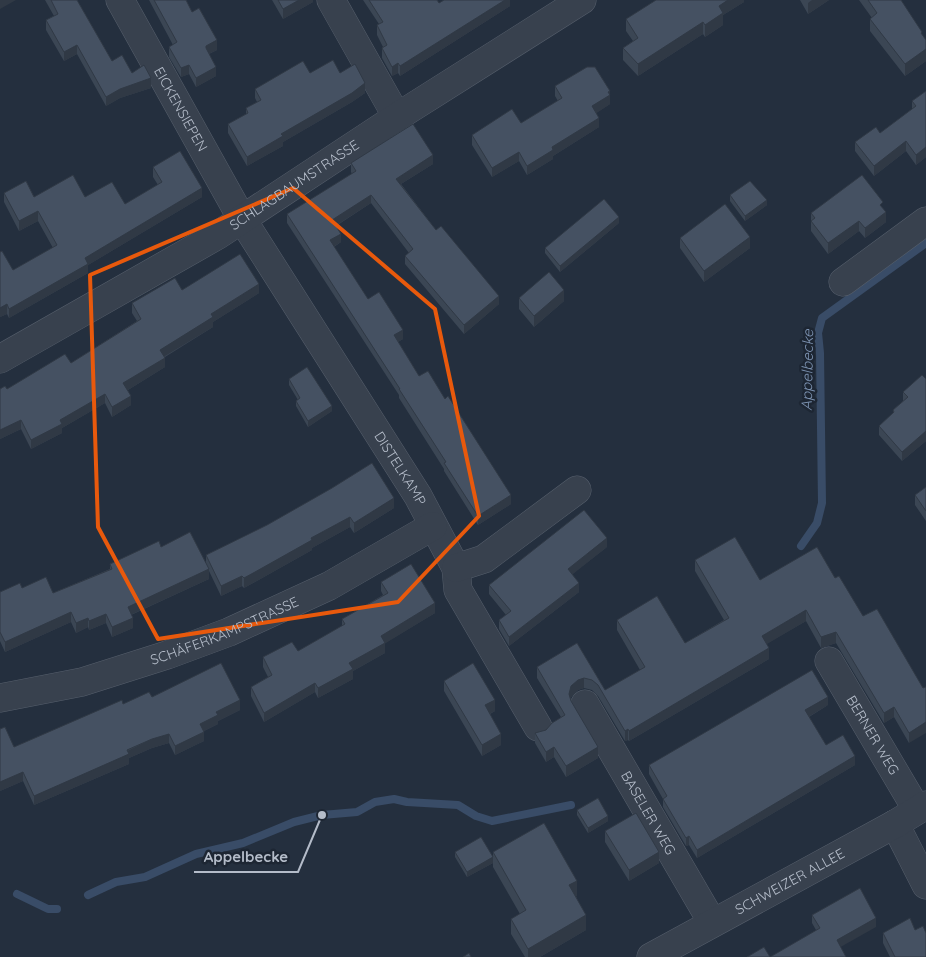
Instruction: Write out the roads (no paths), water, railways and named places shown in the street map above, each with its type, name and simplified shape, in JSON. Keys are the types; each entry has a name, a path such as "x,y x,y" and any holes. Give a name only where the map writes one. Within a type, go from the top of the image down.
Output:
{"street":[{"name":"EICKENSIEPEN","path":"120,0 242,219"},
{"path":"331,0 397,117"},
{"name":"SCHLAGBAUMSTRASSE","path":"0,359 218,235 397,117 582,0"},
{"name":"DISTELKAMP","path":"242,219 418,496 456,568 458,590 538,727"},
{"path":"842,282 926,221"},
{"path":"456,568 484,559 577,490"},
{"name":"SCHÄFERKAMPSTRASSE","path":"0,698 82,682 167,655 229,632 329,586 433,526"},
{"name":"BERNER WEG","path":"829,661 912,813 926,885"},
{"name":"BASELER WEG","path":"585,704 712,922"},
{"name":"SCHWEIZER ALLEE","path":"650,957 912,813"}],"waterway":[{"name":"Appelbecke","path":"801,546 817,523 822,503 820,353 818,333 822,318 926,243"},
{"name":"Appelbecke","path":"88,895 116,882 145,877 196,854 243,843 294,822 322,815 357,812 375,802 394,799 407,802 458,805 476,816 492,821 571,805"},
{"name":"Appelbecke","path":"17,894 48,909 57,909"}],"place":[{"name":"Appelbecke","path":"322,815"}]}
